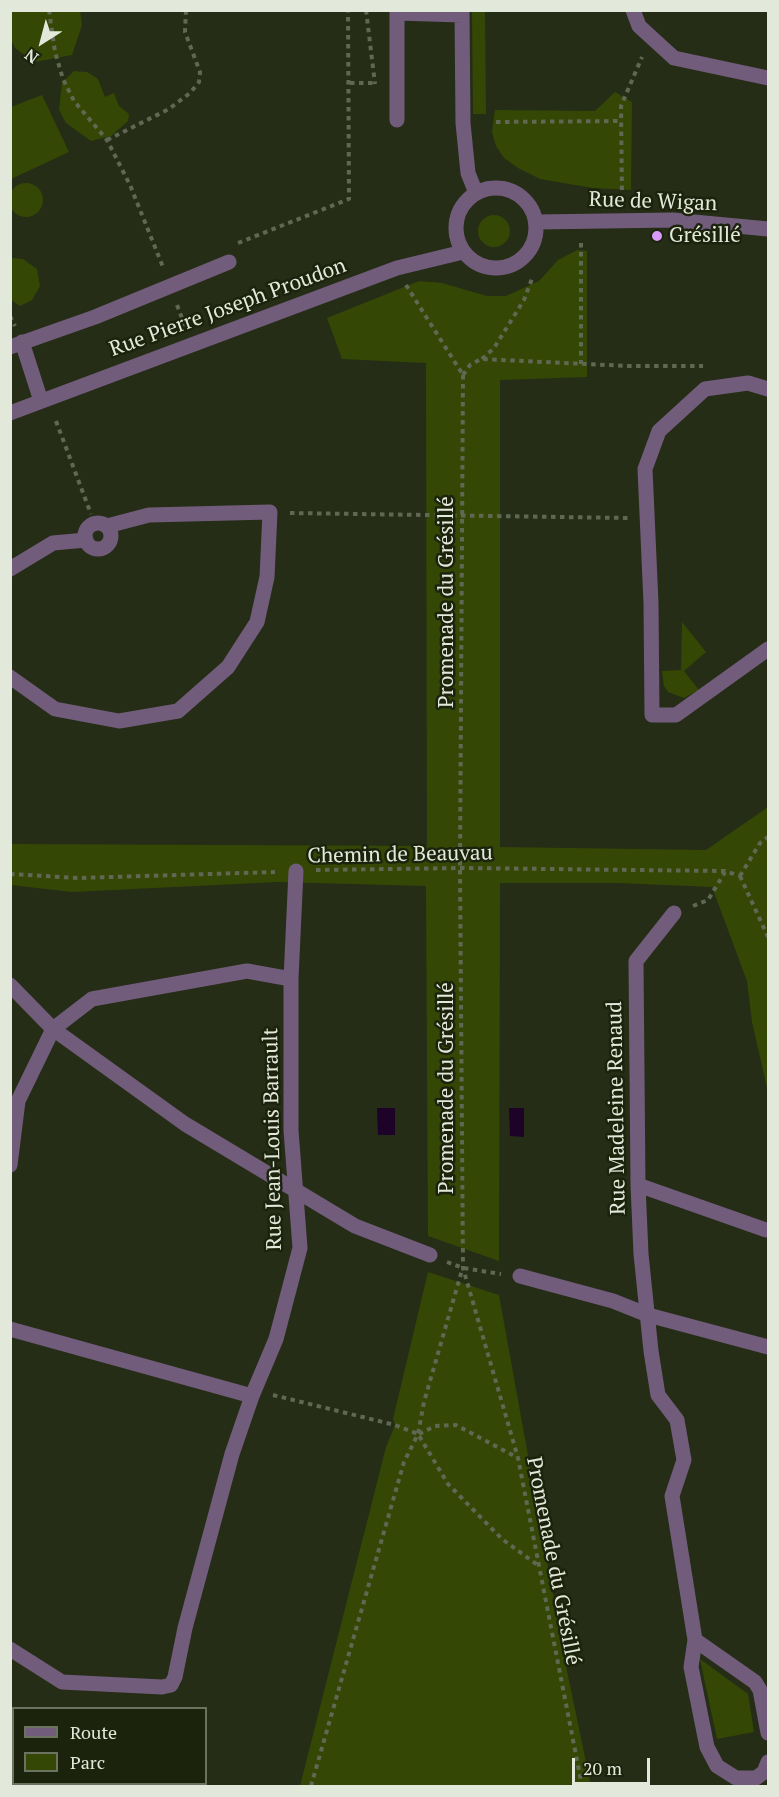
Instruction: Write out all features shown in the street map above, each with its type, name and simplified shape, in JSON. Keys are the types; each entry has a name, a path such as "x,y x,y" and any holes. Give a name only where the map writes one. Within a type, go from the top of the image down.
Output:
{"street":[{"path":"633,10 639,26 674,58 768,78"},
{"path":"397,120 397,12 462,13 463,123 468,173 476,193"},
{"path":"498,188 521,197 531,209 536,222 533,246 516,264 505,268 491,269 475,263 463,252 456,237 456,223 465,202 476,193 498,188"},
{"name":"Rue de Wigan","path":"536,222 673,220 768,229"},
{"name":"Rue Pierre Joseph Proudon","path":"10,413 397,268 463,252"},
{"path":"41,401 16,344 96,317 169,285 229,254"},
{"path":"768,389 748,382 705,389 658,431 645,469 651,603 652,715 676,715 768,649"},
{"path":"10,677 55,709 119,722 178,711 228,667 252,631 257,622 267,577 270,512 149,515 101,525 86,532 86,540 94,549 107,546 111,534 101,525"},
{"path":"10,569 53,543 86,540"},
{"name":"Rue Jean-Louis Barrault","path":"10,1649 62,1682 162,1687 171,1685 176,1677 185,1628 232,1454 252,1395 276,1339 300,1248 291,1130 291,979 296,871"},
{"name":"Rue Madeleine Renaud","path":"674,913 636,961 638,1185 641,1254 658,1395 677,1420 684,1460 672,1496 695,1640 691,1667 708,1748 717,1766 727,1774 748,1780 764,1772 768,1762"},
{"path":"10,1165 18,1101 53,1029 92,999 247,971 291,979"},
{"path":"10,986 53,1029 185,1124 355,1226 429,1255"},
{"path":"638,1185 766,1230"},
{"path":"520,1276 612,1301 648,1315 768,1347"},
{"path":"10,1329 252,1395"},
{"path":"695,1640 755,1682 760,1690 768,1733"}],"path":[{"path":"49,10 55,52 63,79 74,101 107,140 130,185 169,285"},
{"path":"107,140 169,109 190,93 199,82 200,72 185,32 186,10"},
{"path":"229,254 349,200 348,10"},
{"path":"366,10 374,84"},
{"path":"622,200 621,106 646,48"},
{"path":"350,84 397,85"},
{"path":"496,122 621,121"},
{"path":"581,243 581,364"},
{"path":"406,285 463,375 470,365 482,359 494,348 524,300 533,276"},
{"path":"482,359 581,364 703,366"},
{"name":"Promenade du Grésillé","path":"463,375 460,868 463,1268 519,1458 582,1786"},
{"path":"56,422 101,525"},
{"path":"285,512 634,518"},
{"path":"768,837 760,843 740,876 768,937"},
{"name":"Chemin de Beauvau","path":"10,874 78,878 460,868 725,871 740,876"},
{"path":"674,913 708,900 725,871"},
{"path":"429,1255 463,1268 520,1276"},
{"path":"311,1786 404,1462 418,1434 424,1402 463,1268"},
{"path":"270,1395 395,1425 418,1434 448,1484 502,1539 539,1566"},
{"path":"418,1434 435,1426 456,1425 519,1458"}],"green space":[{"path":"10,11 80,11 82,25 72,55 35,62 15,48 11,40"},
{"path":"472,11 485,11 486,114 473,114"},
{"path":"74,71 87,72 98,79 105,97 114,93 119,106 129,114 128,121 111,136 91,141 66,123 59,110 62,83"},
{"path":"615,92 632,102 631,190 593,188 540,179 504,158 496,146 492,132 495,110 595,111"},
{"path":"42,95 69,152 11,179 11,107"},
{"path":"26,183 38,188 43,200 38,212 26,217 14,212 9,200 14,188"},
{"path":"494,215 506,219 510,231 506,243 494,247 482,243 478,231 482,219"},
{"path":"577,250 587,251 587,377 500,380 500,847 706,850 768,807 768,1092 752,1022 747,981 712,887 619,883 500,883 499,1261 428,1236 426,886 277,882 72,892 11,885 11,844 427,846 426,363 342,359 327,318 419,281 442,283 487,296 506,296 539,281 558,260"},
{"path":"11,258 23,259 37,269 40,286 32,300 20,306 11,300"},
{"path":"682,622 706,652 684,671 699,690 684,698 668,692 664,686 662,671 681,670"},
{"path":"428,1272 499,1295 566,1666 591,1786 300,1786 386,1447 395,1425 393,1419"},
{"path":"700,1659 748,1694 754,1732 717,1739"}],"shaded area":[{"path":"377,1108 395,1108 395,1135 378,1135"},
{"path":"509,1108 524,1108 524,1137 510,1136"}],"place":[{"name":"Grésillé","path":"657,236"}]}
